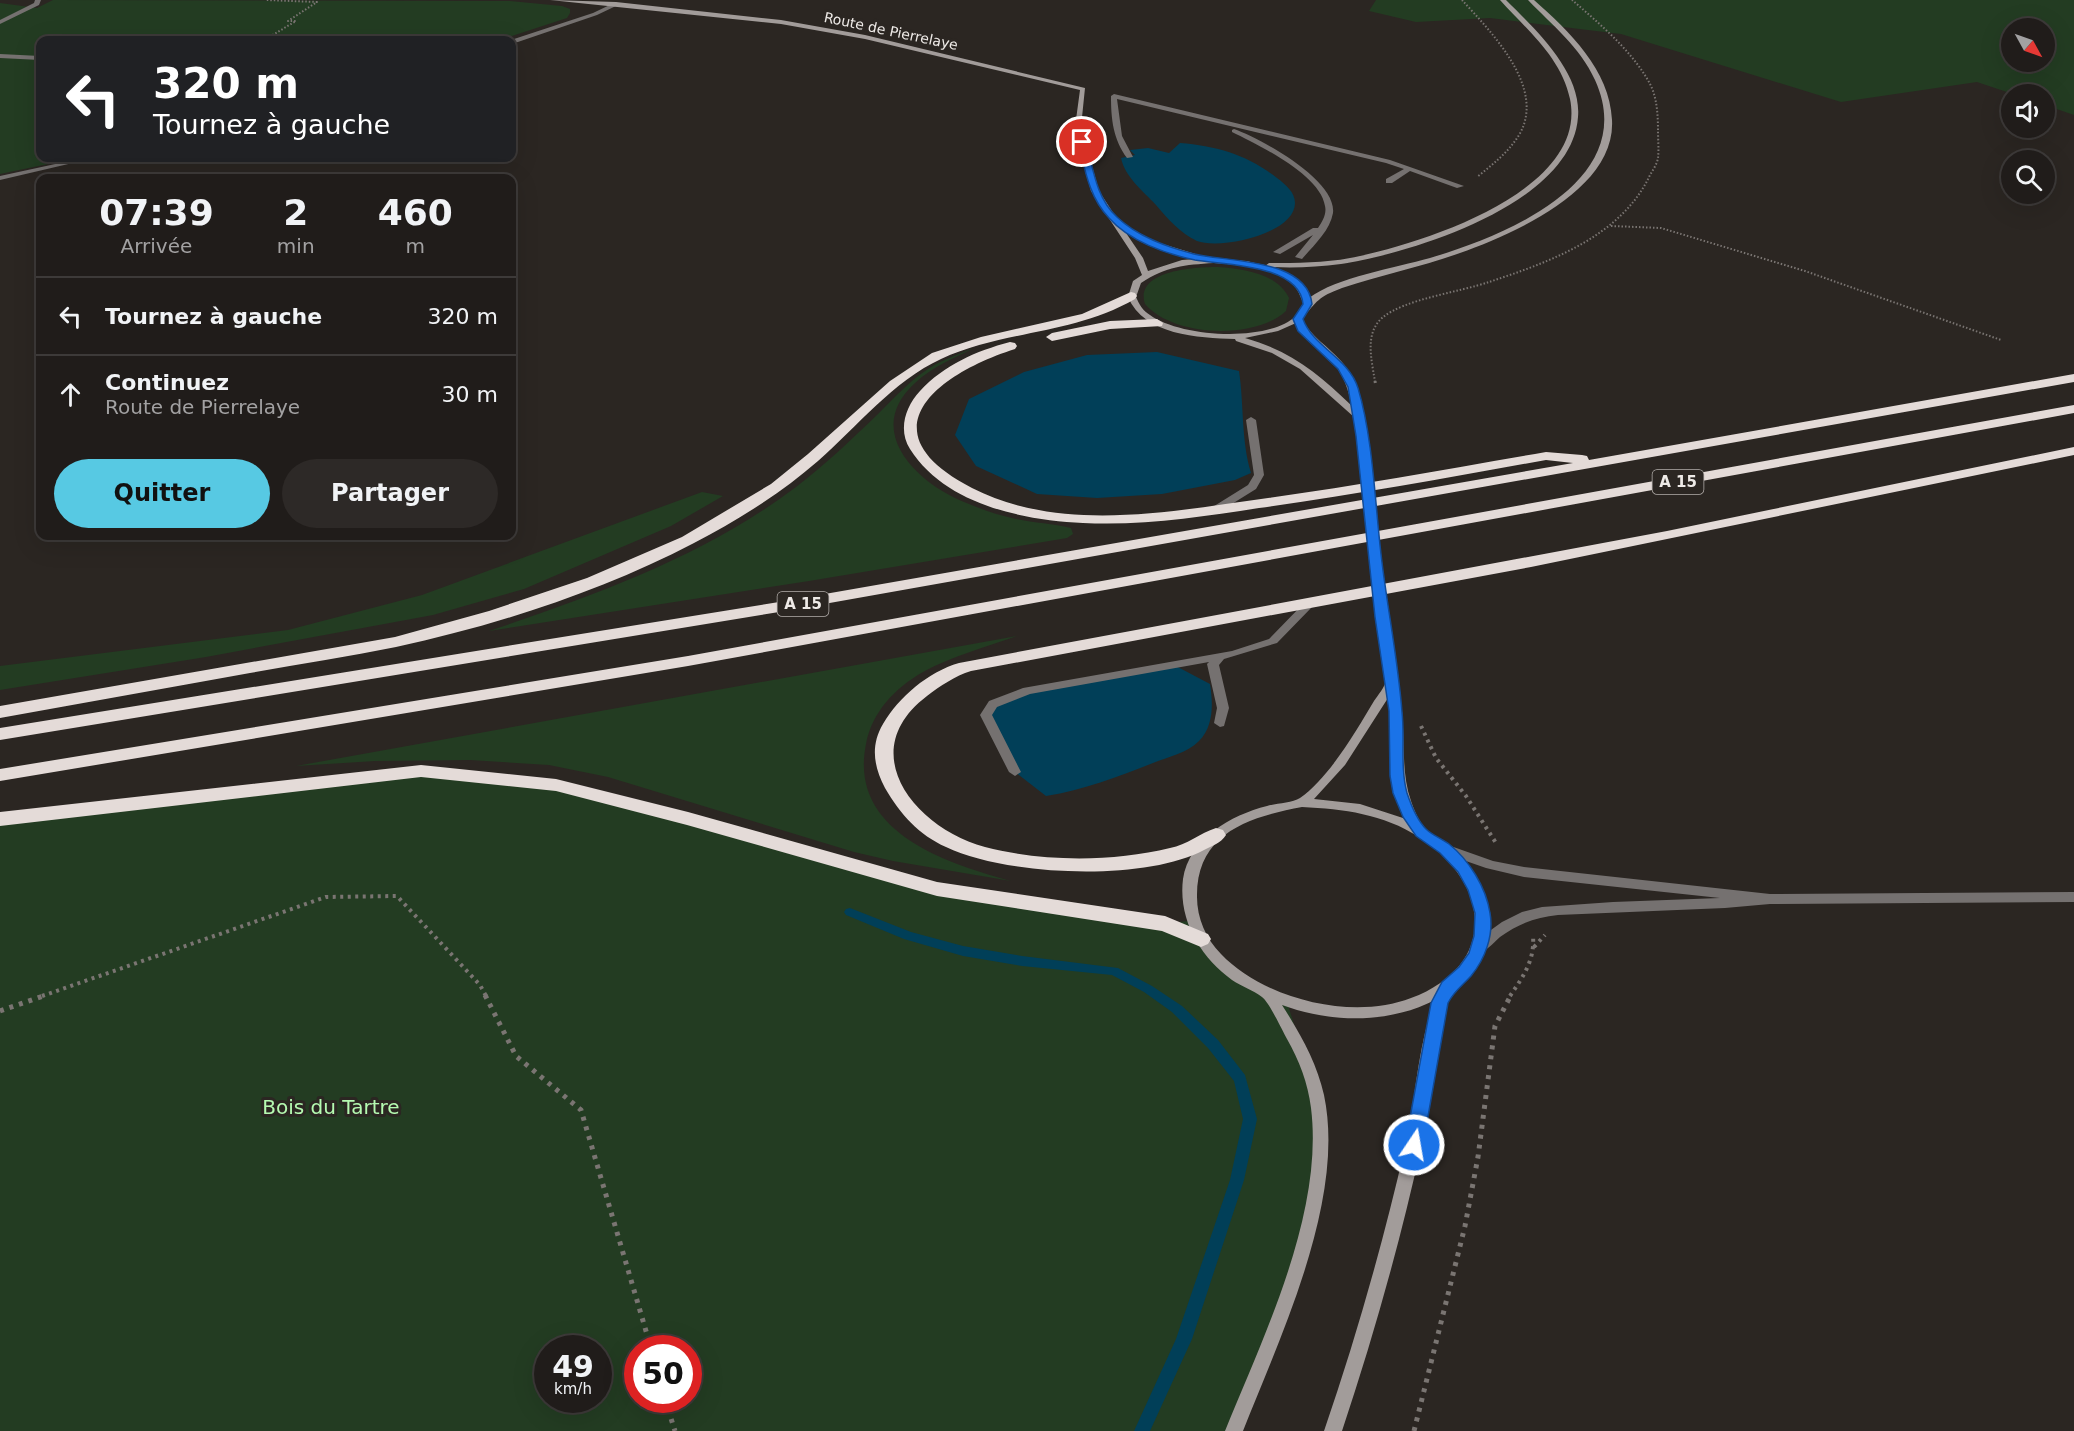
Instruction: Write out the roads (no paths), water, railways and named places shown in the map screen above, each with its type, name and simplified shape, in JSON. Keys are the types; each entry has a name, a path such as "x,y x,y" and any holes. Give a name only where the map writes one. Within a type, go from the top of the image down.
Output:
{"highway":[{"path":"0,712 396,642 456,627 574,588 665,551 744,508 779,485 896,384 936,356 970,343 1099,313 1131,296"},
{"path":"1157,323 1110,326 1047,338 987,352 955,368 930,384 915,405 909,426 915,445 923,458 953,483 1003,506 1082,518 1139,518 1293,500 1546,456 1604,461"},
{"name":"A 15","path":"0,735 470,661 769,610 2074,378"},
{"name":"A 15","path":"0,775 688,661 2074,410"},
{"path":"1216,835 1179,853 1125,862 1072,865 1024,861 955,843 923,824 903,803 891,781 883,758 885,735 900,711 923,691 956,670 985,662 1308,605 1898,489 2074,451"},
{"path":"0,819 421,771 545,784 688,819 937,889 1165,924 1202,939"}],"main road":[{"name":"Route de Pierrelaye","path":"553,0 616,4 763,20 865,37 1083,89 1078,127 1095,191 1139,258 1146,274"},
{"path":"1503,0 1554,58 1572,96 1575,115 1571,139 1557,164 1531,188 1494,211 1442,234 1386,252 1351,260 1316,265 1212,260 1175,264 1146,274 1132,289 1131,296 1139,310 1157,323 1193,334 1224,336 1261,333 1282,327 1298,319 1308,304 1340,287 1440,257 1521,224 1560,200 1587,176 1597,163 1607,138 1607,101 1603,89 1584,57 1531,0"},
{"name":"Route de Pierrelaye","path":"1113,219 1153,244 1212,260"},
{"path":"1247,263 1274,270 1290,278 1301,286 1307,296 1308,304"},
{"path":"1298,319 1302,328 1342,368 1353,387 1356,415 1362,436 1382,617 1392,681 1400,793 1410,817 1421,832"},
{"path":"1224,336 1266,346 1295,359 1356,415"},
{"path":"1302,804 1318,790 1336,768 1371,718 1392,681"},
{"path":"1302,804 1331,804 1361,808 1390,817 1421,832 1445,849 1463,869 1476,890 1482,913 1482,936 1478,949 1465,972 1448,986 1424,1000 1396,1009 1364,1013 1320,1010 1298,1005 1268,994 1241,979 1226,967 1202,939 1191,918 1188,896 1191,875 1199,855 1216,835 1240,819 1269,809 1302,804"},
{"path":"1334,1431 1362,1346 1401,1204 1418,1125 1435,1021 1448,986"},
{"path":"1234,1431 1278,1322 1308,1229 1321,1167 1319,1108 1308,1068 1294,1034 1268,994"}],"street":[{"path":"0,22 37,4 38,0"},
{"path":"516,41 595,14 616,4"},
{"path":"0,56 36,58"},
{"path":"1130,156 1125,152 1114,125 1114,96 1410,168 1460,186"},
{"path":"1214,120 1263,145 1294,165 1318,186 1329,207 1326,222 1299,257"},
{"path":"0,178 72,162"},
{"path":"1389,181 1410,168"},
{"path":"1277,252 1298,242 1326,222"},
{"path":"1215,510 1245,493 1256,482 1259,475 1251,452 1251,420"},
{"path":"1015,772 986,715 993,704 1027,691 1221,656 1260,646 1273,641 1308,605"},
{"path":"1186,671 1221,656"},
{"path":"1220,723 1223,708 1213,664 1221,656"},
{"path":"1445,849 1508,868 1620,884 1770,899"},
{"path":"1478,949 1493,935 1527,916 1543,912 1611,906 1729,904 1770,899 2074,897"}],"water":[{"path":"1180,143 1219,149 1255,163 1283,183 1291,192 1295,199 1292,214 1283,223 1255,237 1222,243 1208,243 1191,238 1175,225 1135,183 1126,171 1121,158 1135,155 1130,150 1148,148 1169,153"},
{"path":"1157,352 1239,371 1244,435 1251,473 1235,480 1162,494 1097,498 1037,494 976,466 955,435 969,399 1024,372 1087,355"},
{"path":"1174,665 1210,684 1211,714 1204,735 1189,749 1074,790 1046,796 1015,772 986,715 1006,697"}],"waterway":[{"path":"850,912 908,936 963,951 1022,961 1114,971 1148,989 1177,1009 1213,1044 1240,1079 1250,1119 1237,1180 1184,1339 1142,1431"}],"park label":[{"name":"Bois du Tartre","path":"331,1107"}]}
